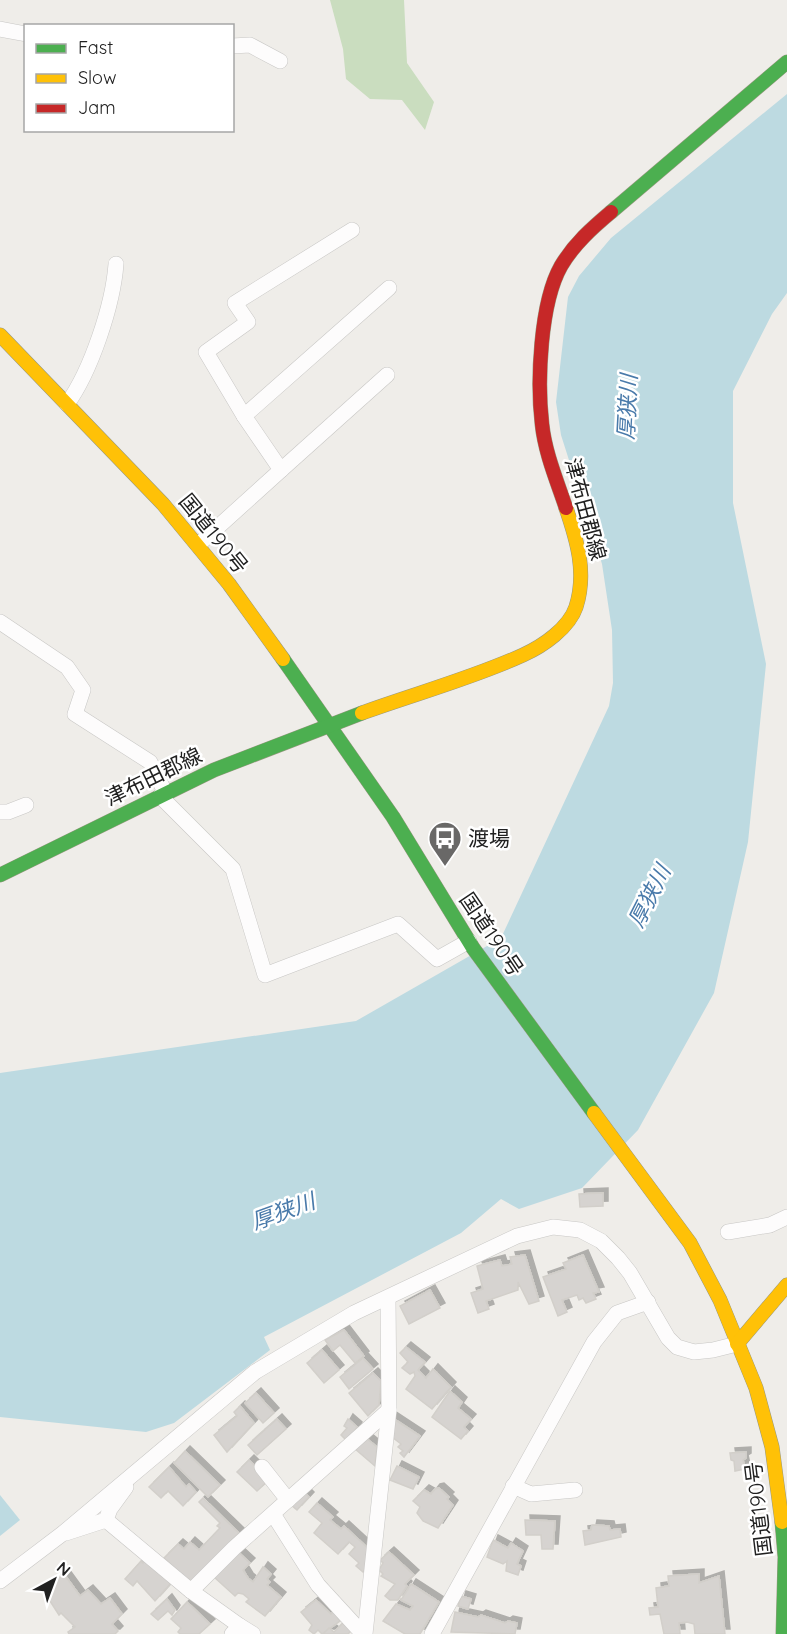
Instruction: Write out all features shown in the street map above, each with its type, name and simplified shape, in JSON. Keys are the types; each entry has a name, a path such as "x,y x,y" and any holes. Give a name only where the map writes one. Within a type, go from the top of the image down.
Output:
{"main road":[{"name":"津布田郡線","path":"0,875 214,770 331,724 524,655 543,646 573,618 581,597 578,544 547,446 542,416 546,323 555,279 570,252 587,232 787,62"},
{"name":"国道190号","path":"0,335 156,496 198,545 331,724 393,817 471,945 690,1243 720,1300 756,1388 772,1447 782,1506 786,1603 783,1634"},
{"path":"737,1344 787,1285"}],"street":[{"path":"0,29 24,34"},
{"path":"234,46 250,45 280,61"},
{"path":"281,470 244,416 206,352 248,322 235,303 352,230"},
{"path":"67,404 79,387 113,294 116,264"},
{"path":"244,416 389,288"},
{"path":"198,545 387,375"},
{"path":"0,622 67,667 83,690 75,714 150,762 163,794 233,869 265,975 398,924 437,959 471,945"},
{"path":"0,812 8,813 26,806"},
{"path":"728,1232 770,1225 787,1217"},
{"path":"0,1592 4,1578 62,1534 255,1372 354,1313 517,1236 553,1227 580,1230 601,1241 630,1273 668,1338 677,1347 694,1352 737,1344"},
{"path":"364,1634 390,1410 388,1298"},
{"path":"432,1634 594,1342 617,1313 648,1302"},
{"path":"191,1590 390,1410"},
{"path":"262,1467 288,1500"},
{"path":"62,1534 106,1520 132,1474"},
{"path":"513,1486 531,1494 575,1490"},
{"path":"273,1514 318,1584 364,1634"},
{"path":"106,1520 242,1631"}],"green space":[{"path":"330,0 404,0 407,63 434,102 425,130 402,100 370,99 346,79 343,49"}],"water":[{"name":"厚狭川","path":"787,94 787,293 772,314 733,391 733,503 766,664 748,842 714,993 638,1130 582,1188 519,1209 501,1199 461,1233 264,1337 270,1350 174,1423 146,1432 0,1417 0,1073 356,1021 501,938 609,706 613,683 612,630 602,564 561,435 556,402 568,297 579,276 611,238"},
{"path":"0,1495 20,1520 0,1536"}],"building":[{"path":"603,1193 603,1206 580,1207 579,1194"},
{"path":"525,1255 539,1301 529,1304 518,1282 518,1290 486,1301 489,1309 478,1313 471,1293 483,1289 477,1266 500,1260 502,1266 512,1264 510,1257"},
{"path":"583,1255 599,1292 593,1293 596,1299 586,1303 583,1298 579,1300 577,1295 562,1300 567,1312 558,1316 543,1277 566,1269 563,1263"},
{"path":"430,1290 440,1308 409,1324 400,1306"},
{"path":"344,1330 364,1356 355,1363 340,1345 333,1351 325,1340"},
{"path":"406,1347 425,1362 418,1370 426,1378 433,1369 451,1387 432,1409 406,1389 415,1376 414,1372 410,1374 402,1368 408,1362 400,1353"},
{"path":"322,1350 339,1370 324,1383 307,1363"},
{"path":"363,1358 373,1369 349,1389 340,1377"},
{"path":"373,1373 381,1381 379,1405 368,1416 349,1393"},
{"path":"450,1391 462,1402 458,1408 471,1419 464,1427 468,1431 461,1439 432,1417"},
{"path":"256,1393 274,1413 263,1423 245,1403"},
{"path":"240,1406 254,1423 227,1452 214,1435 237,1416 234,1412"},
{"path":"391,1417 420,1436 404,1457 400,1453 403,1451 398,1447 401,1444 388,1434"},
{"path":"277,1419 286,1429 257,1455 248,1445"},
{"path":"348,1419 357,1427 348,1442 341,1435 347,1428 344,1426"},
{"path":"366,1438 377,1447 375,1466 354,1448"},
{"path":"185,1451 220,1485 208,1497 174,1463"},
{"path":"746,1452 746,1458 743,1460 745,1469 735,1471 730,1453"},
{"path":"249,1460 269,1480 257,1491 237,1472"},
{"path":"397,1466 419,1477 413,1489 390,1480"},
{"path":"169,1467 186,1487 189,1484 196,1492 183,1506 168,1491 161,1498 149,1487"},
{"path":"439,1488 449,1497 447,1499 453,1505 438,1528 423,1521 417,1513 420,1507 413,1501 424,1490 431,1494"},
{"path":"305,1493 309,1497 297,1510 291,1505"},
{"path":"203,1498 239,1533 191,1583 164,1558 178,1544 184,1549 190,1542 199,1550 220,1528 217,1526 220,1523 199,1502"},
{"path":"317,1503 333,1517 330,1520 341,1529 344,1526 371,1551 367,1568 363,1572 356,1566 359,1563 349,1554 355,1547 349,1542 338,1554 314,1533 322,1523 309,1512"},
{"path":"525,1520 555,1521 553,1549 542,1549 541,1535 526,1535"},
{"path":"592,1525 609,1526 610,1530 620,1529 621,1537 585,1545 583,1531 591,1530"},
{"path":"493,1540 508,1548 511,1543 523,1551 517,1564 521,1566 518,1575 506,1571 507,1561 503,1564 487,1557"},
{"path":"237,1551 250,1563 243,1570 248,1578 253,1582 263,1567 271,1574 267,1579 270,1582 267,1585 281,1597 265,1616 246,1602 249,1599 243,1594 238,1593 235,1596 214,1577"},
{"path":"389,1552 414,1575 405,1584 407,1586 398,1600 390,1600 385,1596 395,1584 381,1576 383,1574 379,1570 383,1563 380,1560"},
{"path":"146,1559 172,1582 155,1601 137,1581 133,1586 125,1579 141,1561 143,1563"},
{"path":"64,1574 80,1596 88,1590 101,1604 110,1598 122,1614 112,1624 118,1631 115,1634 69,1634 68,1632 75,1627 61,1613 59,1615 41,1587"},
{"path":"699,1574 699,1583 719,1576 725,1634 695,1634 694,1624 687,1622 679,1623 680,1634 664,1634 660,1614 650,1615 649,1608 658,1607 656,1588 669,1586 668,1576"},
{"path":"411,1584 439,1602 420,1634 405,1634 383,1621 396,1604 410,1610 413,1606 401,1600"},
{"path":"461,1596 471,1599 468,1609 458,1606"},
{"path":"167,1599 175,1610 172,1615 168,1611 158,1620 151,1614"},
{"path":"316,1600 331,1614 334,1611 340,1621 322,1634 318,1630 314,1634 309,1630 312,1625 301,1612"},
{"path":"187,1602 210,1624 199,1634 180,1634 178,1632 181,1628 171,1619"},
{"path":"455,1612 478,1617 481,1615 505,1623 508,1621 517,1623 515,1634 451,1632"},
{"path":"346,1620 352,1630 348,1634 323,1634 329,1628 334,1632"}],"traffic: fast":[{"path":"611,212 787,62"},
{"path":"283,659 393,817 473,948 594,1113"},
{"path":"0,875 214,770 362,713"},
{"path":"782,1522 785,1557 783,1634"}],"traffic: slow":[{"path":"0,335 163,504 229,584 283,659"},
{"path":"362,713 523,655 539,647 568,622 576,607 581,569 577,544 566,508"},
{"path":"594,1113 690,1243 720,1300 756,1388 772,1447 782,1522"},
{"path":"737,1344 787,1285"}],"traffic: jam":[{"path":"566,508 549,456 542,424 540,365 544,321 548,300 561,266 590,230 611,212"}],"place":[{"name":"渡場","path":"445,867"}]}
